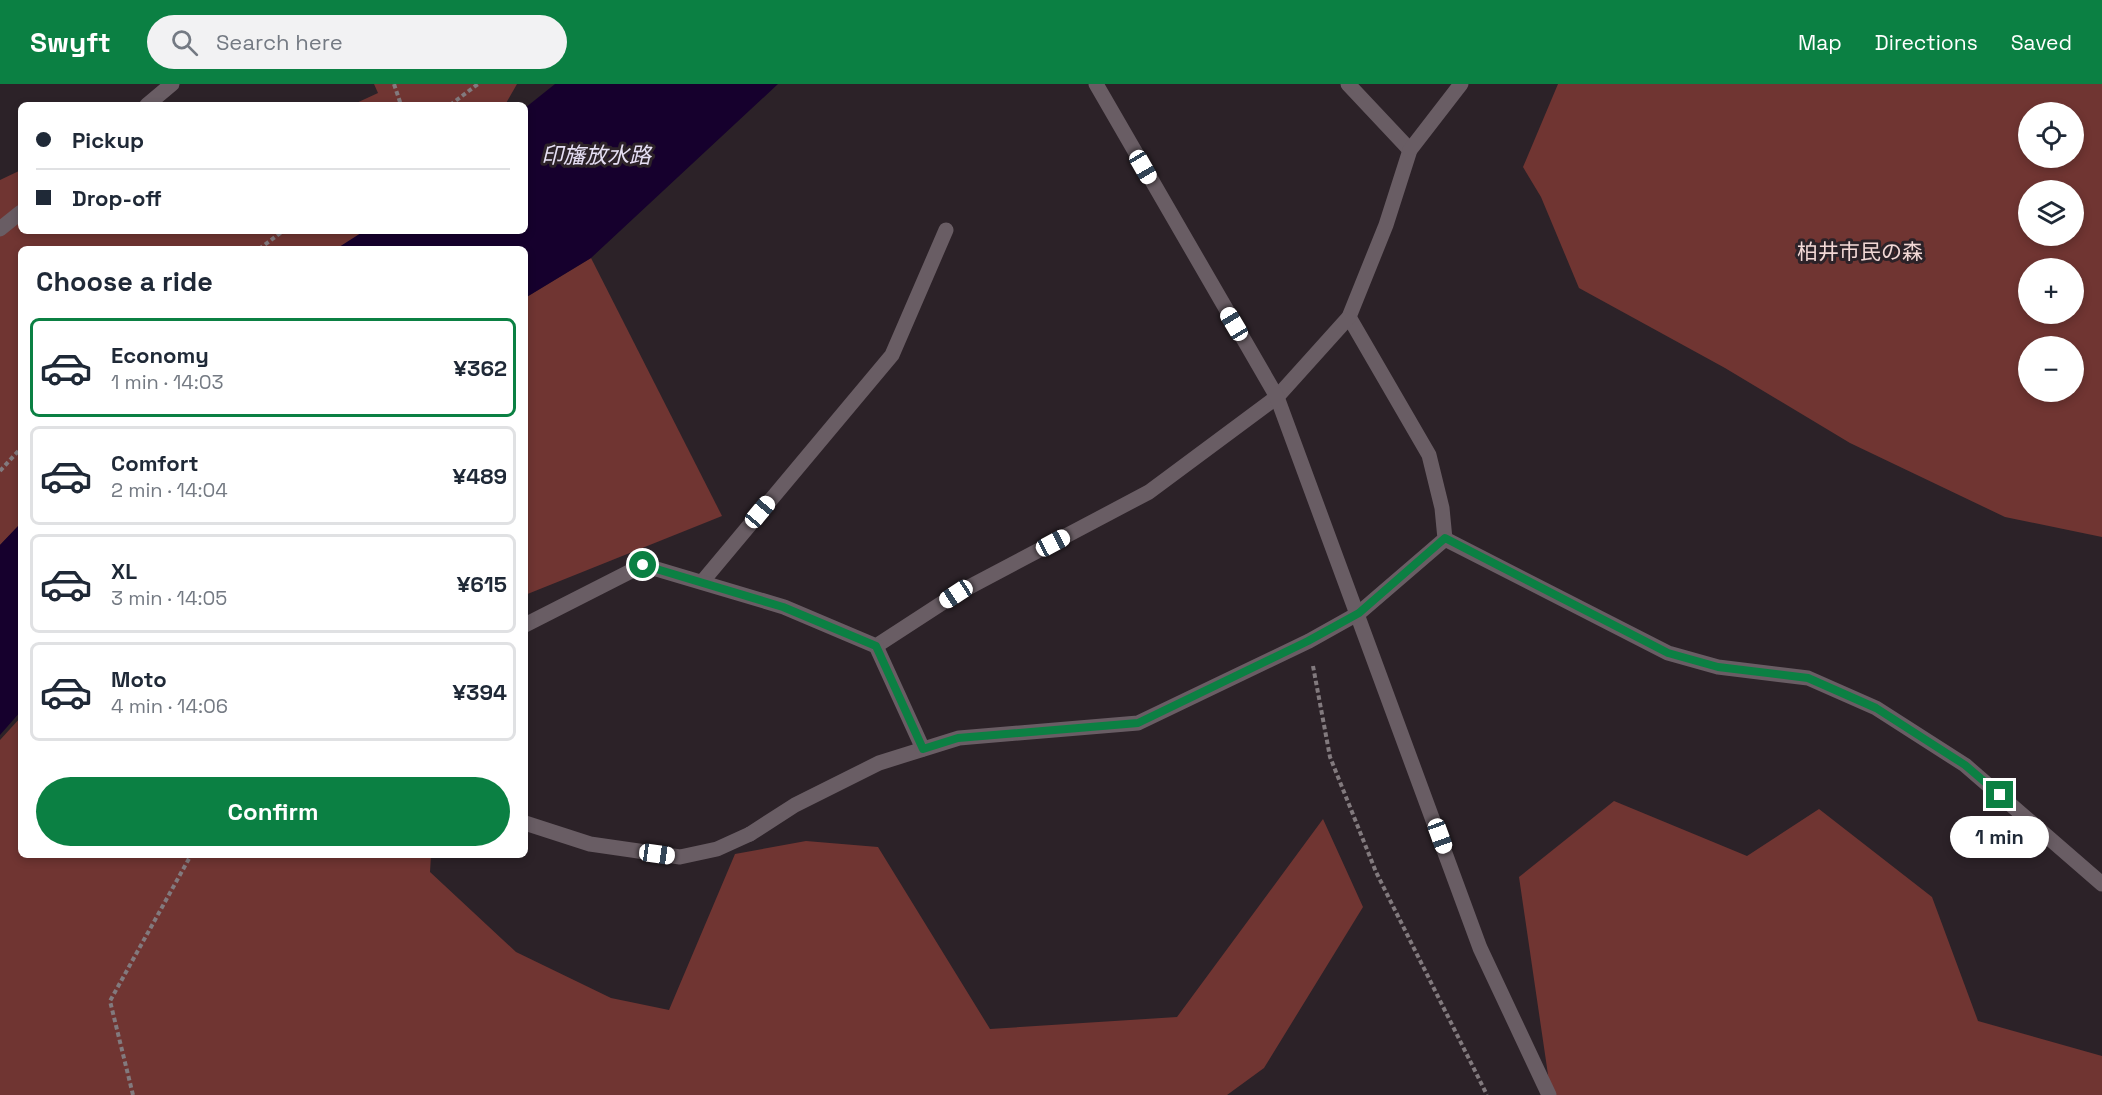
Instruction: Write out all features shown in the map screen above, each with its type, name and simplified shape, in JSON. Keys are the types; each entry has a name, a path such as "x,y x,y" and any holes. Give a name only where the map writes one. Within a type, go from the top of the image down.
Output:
{"street":[{"path":"151,102 172,84"},
{"path":"1096,84 1277,398 1359,613 1480,948 1549,1095"},
{"path":"1348,84 1410,150"},
{"path":"876,646 956,594 1149,492 1277,398 1349,317 1386,225 1410,150 1461,84"},
{"path":"0,229 18,214"},
{"path":"702,582 892,355 946,230"},
{"path":"1349,317 1429,455 1442,508 1445,538"},
{"path":"528,824 590,844 680,857 717,849 750,834 795,805 879,763 958,738 1138,723 1308,641 1359,613 1445,538"},
{"path":"1445,538 1668,653 1718,667 1808,678 1876,708 1965,765 2102,884"},
{"path":"528,623 643,565 783,607 876,646 923,749"}],"path":[{"path":"394,84 400,102"},
{"path":"454,102 478,84"},
{"path":"263,246 279,234"},
{"path":"0,471 18,451"},
{"path":"1308,641 1334,767 1376,872 1487,1095"},
{"path":"133,1095 110,1001 189,858"}],"green space":[{"path":"374,84 517,84 507,102 358,102 378,93"},
{"name":"柏井市民の森","path":"1558,84 2102,84 2102,537 2005,517 1850,443 1725,368 1579,288 1541,197 1523,167"},
{"path":"18,171 18,234 378,234 364,246 18,246 18,526 0,545 0,180"},
{"path":"591,258 722,516 528,594 528,296"},
{"path":"18,720 18,858 431,858 430,872 516,952 611,998 669,1010 735,854 806,841 878,847 990,1029 1177,1017 1323,819 1363,907 1264,1068 1227,1095 0,1095 0,740"},
{"path":"1614,801 1747,856 1819,809 1932,897 1978,1021 2102,1056 2102,1095 1551,1095 1519,877"}],"water":[{"name":"印旛放水路","path":"555,84 778,84 591,258 528,296 528,246 341,246 359,234 528,234 528,106"},
{"path":"18,526 18,714 0,735 0,545"}],"route":[{"path":"643,565 783,607 876,646 923,749 958,738 1138,723 1308,641 1359,613 1445,538 1668,653 1718,667 1808,678 1876,708 1965,765 2000,795"}]}
